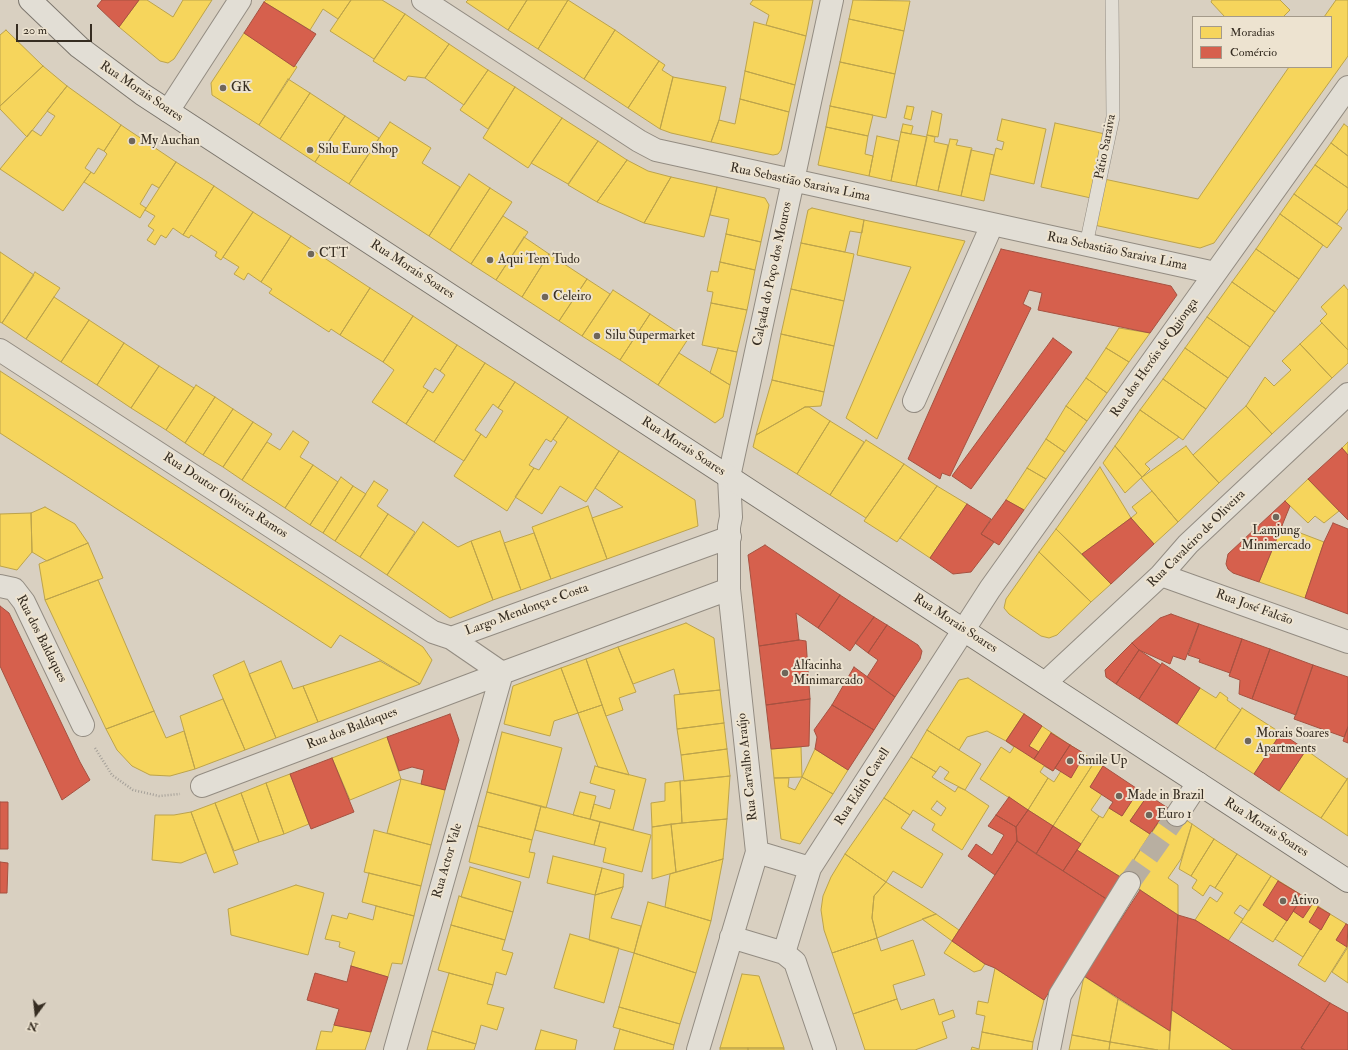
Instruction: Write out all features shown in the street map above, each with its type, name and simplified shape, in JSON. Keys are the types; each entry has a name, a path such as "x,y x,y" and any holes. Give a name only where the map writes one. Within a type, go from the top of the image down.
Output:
{"street":[{"name":"Rua Morais Soares","path":"30,0 79,47 109,71 168,111 1348,881"},
{"path":"168,111 240,0"},
{"name":"Rua Sebastião Saraiva Lima","path":"423,0 648,146 676,156 1215,273"},
{"name":"Calçada do Poço dos Mouros","path":"729,477 832,0"},
{"name":"Rua dos Heróis de Quionga","path":"964,630 990,589 1348,87"},
{"path":"914,401 992,225"},
{"name":"Rua Doutor Oliveira Ramos","path":"0,350 433,632 451,638"},
{"name":"Rua Cavaleiro de Oliveira","path":"1045,683 1161,575 1188,544 1348,394"},
{"name":"Rua Carvalho Araújo","path":"698,1050 757,852 729,588 729,528 731,517 729,477"},
{"name":"Largo Mendonça e Costa","path":"451,638 730,537"},
{"name":"Rua José Falcão","path":"1161,575 1348,642"},
{"name":"Rua dos Baldaques","path":"0,586 14,590 22,598 83,725"},
{"path":"502,673 729,588"},
{"name":"Rua Edith Cavell","path":"784,953 810,868 964,630"},
{"name":"Largo Mendonça e Costa","path":"451,638 502,673"},
{"name":"Rua dos Baldaques","path":"202,786 502,673"},
{"name":"Rua Actor Vale","path":"395,1050 502,673"},
{"path":"1177,815 1198,783"},
{"path":"757,852 810,868"},
{"path":"1049,1050 1060,995 1130,884"},
{"path":"731,937 784,953 795,962 825,1050"}],"lane":[{"name":"Pátio Saraiva","path":"1086,245 1113,117 1112,0"}],"path":[{"path":"95,748 112,775 133,790 158,796 178,794"}],"building: Moradias":[{"path":"139,0 147,0 173,17 183,0 212,0 174,59 168,63 160,61 119,27"},
{"path":"266,0 351,0 338,19 323,9 310,30 264,2"},
{"path":"351,0 382,0 405,14 374,59 330,31"},
{"path":"468,0 527,0 508,30 466,2"},
{"path":"527,0 568,0 538,49 508,30"},
{"path":"568,0 615,30 584,79 538,49"},
{"path":"753,0 813,0 806,36 766,25 769,15 750,4"},
{"path":"853,0 910,1 904,31 849,19"},
{"path":"1212,0 1280,0 1290,10 1284,16 1224,16 1211,2"},
{"path":"1336,0 1348,0 1348,56 1214,243 1200,248 1094,225 1104,179 1198,199 1288,68 1332,68 1332,16 1325,16"},
{"path":"405,14 449,44 425,78 408,76 405,81 373,61"},
{"path":"849,19 904,31 895,74 840,62"},
{"path":"754,22 806,36 795,85 745,71"},
{"path":"6,30 43,66 0,106 0,35"},
{"path":"615,30 659,61 628,108 584,79"},
{"path":"244,33 297,67 259,125 212,95 211,83"},
{"path":"449,44 488,70 464,105 425,78"},
{"path":"659,61 665,65 662,70 673,77 660,129 628,108"},
{"path":"840,62 895,74 886,118 830,106"},
{"path":"43,66 67,86 27,137 0,109 0,106"},
{"path":"488,70 515,87 488,129 460,110"},
{"path":"745,71 795,85 789,112 740,99"},
{"path":"673,77 726,87 719,120 711,142 660,129"},
{"path":"288,79 310,93 280,139 259,125"},
{"path":"67,86 121,125 104,151 98,148 85,168 91,172 63,211 0,169 32,130 41,136 55,116 47,111"},
{"path":"515,87 562,118 528,168 483,138"},
{"path":"310,93 345,116 315,162 280,139"},
{"path":"740,99 789,112 781,150 778,154 773,155 711,142 719,120 735,124"},
{"path":"830,106 873,115 868,136 826,127"},
{"path":"907,106 914,107 911,120 904,118"},
{"path":"932,111 942,114 938,137 927,135"},
{"path":"345,116 379,138 349,184 315,162"},
{"path":"562,118 598,141 568,184 531,163"},
{"path":"1002,119 1046,129 1034,184 990,174 996,148 1002,150 1004,142 997,140"},
{"path":"390,122 431,148 422,163 460,187 429,236 349,184"},
{"path":"1055,123 1105,134 1091,198 1041,187"},
{"path":"903,124 913,126 911,134 901,132"},
{"path":"1344,124 1348,127 1348,156 1331,143"},
{"path":"121,125 176,162 159,188 152,184 140,204 146,208 140,218 84,182 91,172 94,174 107,154 104,151"},
{"path":"826,127 868,136 865,154 873,156 869,176 818,165"},
{"path":"901,132 927,137 916,186 891,181"},
{"path":"927,135 935,137 934,142 948,145 938,191 916,186"},
{"path":"877,136 899,141 891,181 869,176"},
{"path":"950,139 958,140 956,145 972,148 961,196 938,191"},
{"path":"598,141 627,160 597,202 568,185"},
{"path":"1331,143 1348,156 1348,188 1315,165"},
{"path":"971,150 994,155 984,201 961,196"},
{"path":"627,160 648,171 671,177 644,223 597,202"},
{"path":"176,162 214,186 183,235 173,228 166,238 161,235 155,245 147,240 154,230 148,226 155,216 145,210"},
{"path":"1315,165 1348,188 1348,209 1337,224 1294,194"},
{"path":"469,174 490,188 450,250 429,236"},
{"path":"671,177 717,187 704,237 644,223"},
{"path":"214,186 253,212 221,260 215,256 217,252 191,235 189,238 183,235"},
{"path":"717,187 765,198 769,205 761,242 726,234 729,219 710,215"},
{"path":"490,188 512,202 471,264 450,250"},
{"path":"1294,194 1342,228 1327,248 1280,214"},
{"path":"812,208 864,220 862,233 850,231 845,252 801,243 808,210"},
{"path":"253,212 291,236 261,282 248,273 244,280 234,274 239,267 223,257"},
{"path":"1280,214 1323,245 1299,279 1256,249"},
{"path":"503,216 528,232 496,280 471,264"},
{"path":"864,220 965,241 877,439 846,418 911,267 857,255"},
{"path":"726,234 761,242 755,270 720,262"},
{"path":"291,236 370,288 340,335 331,329 329,332 269,293 272,289 261,282"},
{"path":"524,237 549,254 522,297 496,280"},
{"path":"801,243 854,254 844,301 791,289"},
{"path":"1256,249 1299,279 1275,312 1232,282"},
{"path":"0,252 34,275 2,323 0,322"},
{"path":"549,254 587,279 559,321 522,297"},
{"path":"720,262 755,270 747,310 711,303 713,292 707,291 711,271 718,272"},
{"path":"35,272 60,288 26,339 2,323"},
{"path":"587,279 610,294 582,336 559,321"},
{"path":"1232,282 1275,312 1250,347 1207,317"},
{"path":"1344,285 1348,290 1348,350 1320,321 1327,314 1321,307"},
{"path":"370,288 413,316 383,362 340,335"},
{"path":"791,289 844,301 834,346 781,334"},
{"path":"613,290 650,314 620,360 582,336"},
{"path":"54,297 89,320 61,362 26,339"},
{"path":"711,303 747,310 737,352 702,345"},
{"path":"650,314 688,339 658,385 620,360"},
{"path":"413,316 457,345 440,371 435,368 423,387 428,390 406,424 372,402 394,370 383,362"},
{"path":"1207,317 1250,347 1228,378 1185,348"},
{"path":"89,320 124,343 97,385 61,362"},
{"path":"1322,323 1348,350 1348,363 1332,378 1300,344"},
{"path":"1119,328 1150,333 1129,362 1106,348"},
{"path":"781,334 834,346 824,392 772,380"},
{"path":"124,343 159,366 131,408 97,385"},
{"path":"1300,344 1332,378 1272,434 1246,406 1265,377 1274,386 1291,370 1282,361"},
{"path":"457,345 485,363 434,442 406,424 428,390 433,393 445,375 440,371"},
{"path":"718,348 737,352 730,385 710,373"},
{"path":"1106,348 1129,362 1107,393 1086,378"},
{"path":"1185,348 1228,378 1206,409 1163,379"},
{"path":"679,353 730,385 723,417 715,423 658,385"},
{"path":"485,363 515,382 498,408 493,404 475,430 481,434 464,461 434,442"},
{"path":"159,366 194,388 166,430 131,408"},
{"path":"0,371 423,647 432,660 420,684 340,635 331,648 0,433"},
{"path":"1086,378 1107,393 1087,421 1066,406"},
{"path":"1163,379 1206,409 1183,440 1140,410"},
{"path":"772,380 824,392 821,406 805,407 756,435"},
{"path":"515,382 568,417 551,442 546,439 529,465 534,468 507,511 454,476 481,434 486,438 503,411 498,408"},
{"path":"196,385 215,397 185,443 166,430"},
{"path":"215,397 233,409 203,455 185,443"},
{"path":"1066,406 1087,421 1065,452 1046,439"},
{"path":"1246,406 1272,434 1219,483 1193,455"},
{"path":"805,407 809,407 830,421 797,474 753,447 756,435"},
{"path":"233,409 253,422 223,467 203,455"},
{"path":"1140,410 1179,437 1145,464 1150,469 1142,477 1115,446"},
{"path":"568,417 619,451 586,502 560,486 542,514 515,497 534,468 539,470 557,442 553,439"},
{"path":"830,421 864,442 830,495 797,474"},
{"path":"253,422 272,434 242,480 223,467"},
{"path":"293,431 309,442 300,457 313,465 285,508 242,480 267,442 280,450"},
{"path":"1046,439 1065,452 1046,479 1027,468"},
{"path":"866,440 904,464 866,518 830,495"},
{"path":"1348,442 1348,455 1342,448"},
{"path":"1115,446 1142,477 1125,493 1103,463"},
{"path":"1186,446 1219,483 1178,522 1141,478"},
{"path":"619,451 695,500 698,526 607,559 592,518 623,507 595,488"},
{"path":"904,464 937,486 897,542 864,521"},
{"path":"313,465 338,482 310,525 285,508"},
{"path":"1100,467 1131,518 1082,554 1056,529"},
{"path":"1027,468 1046,479 1024,510 1006,500"},
{"path":"341,477 353,486 323,533 310,525"},
{"path":"1308,479 1339,511 1324,523 1315,516 1308,523 1285,501"},
{"path":"374,481 388,490 377,506 388,514 360,557 335,541"},
{"path":"353,486 366,494 335,541 323,533"},
{"path":"937,486 967,504 930,558 900,538"},
{"path":"1152,491 1178,522 1154,544 1131,518 1137,513 1132,507"},
{"path":"588,506 607,559 551,579 532,527"},
{"path":"45,507 75,524 88,543 47,561 32,552 31,513"},
{"path":"31,513 32,552 17,570 0,566 0,514"},
{"path":"388,514 415,532 387,575 360,557"},
{"path":"423,522 458,547 471,541 493,600 450,618 387,575"},
{"path":"1282,526 1324,542 1305,598 1259,582"},
{"path":"1056,529 1111,584 1091,602 1039,552"},
{"path":"500,531 521,590 493,600 471,541"},
{"path":"534,533 551,579 521,590 504,543"},
{"path":"88,543 103,578 45,600 39,564"},
{"path":"1039,552 1091,602 1057,635 1049,638 1041,636 1009,614 1004,608 1006,599"},
{"path":"98,580 154,711 106,729 45,600"},
{"path":"686,623 714,638 720,690 680,694 674,669 633,684 618,647"},
{"path":"618,647 636,692 619,698 623,710 606,716 586,659"},
{"path":"586,659 602,705 578,713 561,668"},
{"path":"244,661 276,738 245,750 213,675"},
{"path":"281,661 293,689 303,686 318,722 276,738 249,674"},
{"path":"380,661 420,684 318,722 303,686"},
{"path":"561,668 578,713 554,721 550,736 504,724 513,686"},
{"path":"968,678 1024,714 1006,741 987,731 967,737 959,750 927,730 959,680"},
{"path":"1200,688 1216,698 1220,692 1228,698 1227,700 1241,710 1215,749 1177,724"},
{"path":"720,690 724,723 677,729 674,695"},
{"path":"223,699 245,750 195,769 180,716"},
{"path":"602,705 629,775 598,767 578,713"},
{"name":"Morais Soares Apartments","path":"1242,708 1281,733 1254,774 1215,749"},
{"path":"154,711 166,738 184,731 195,769 170,776 150,775 132,766 117,750 106,729"},
{"path":"1024,714 1070,745 1053,771 1044,766 1040,772 1048,778 1028,810 980,779 1001,747 1010,753 1014,747 1006,741"},
{"path":"724,723 727,749 681,755 677,729"},
{"path":"927,730 981,764 965,790 944,779 949,772 940,766 936,772 911,757"},
{"path":"502,732 562,748 546,808 487,792"},
{"path":"387,737 401,779 350,800 332,758"},
{"path":"1070,745 1095,761 1053,826 1028,810 1048,778 1054,782 1061,771 1055,768"},
{"path":"801,747 802,777 774,778 771,749"},
{"path":"727,749 730,776 684,781 681,755"},
{"path":"815,749 848,770 833,794 802,777"},
{"path":"1306,750 1347,779 1321,818 1279,791"},
{"path":"911,757 936,772 932,777 955,792 958,787 989,806 962,850 932,830 935,824 913,810 910,815 884,798","holes":["937,801 946,808 941,816 931,809"]},
{"path":"1095,761 1103,766 1090,787 1102,794 1091,810 1099,816 1081,844 1053,826"},
{"path":"595,766 646,779 633,830 590,819 594,804 610,809 615,790 590,783"},
{"path":"290,774 309,824 284,834 266,783"},
{"path":"730,776 727,819 682,823 680,781"},
{"path":"802,777 833,794 800,844 781,839 774,778 789,778 788,787 795,790"},
{"path":"1348,778 1348,836 1321,818"},
{"path":"401,779 445,790 431,845 387,833"},
{"path":"680,781 682,823 652,827 651,803 665,801 665,783"},
{"path":"266,783 284,834 259,842 241,793"},
{"path":"1139,790 1148,795 1130,821 1150,834 1122,878 1077,850 1099,816 1103,818 1109,808 1122,816"},
{"path":"487,792 541,806 532,840 478,826"},
{"path":"580,792 596,796 590,819 573,815"},
{"path":"241,793 259,842 234,851 215,803"},
{"path":"884,798 910,815 901,828 943,854 922,888 893,871 886,882 845,854"},
{"path":"215,803 238,864 214,873 191,812"},
{"path":"541,806 600,822 594,845 535,830"},
{"path":"1168,808 1192,824 1181,859 1168,878 1178,885 1178,915 1122,878"},
{"path":"191,812 206,853 181,863 152,860 155,815 174,815"},
{"path":"727,819 723,859 676,872 671,824"},
{"path":"600,822 651,835 642,872 603,862 606,848 594,845"},
{"path":"671,824 676,872 652,879 652,827"},
{"path":"1192,824 1214,839 1191,876 1179,869"},
{"path":"478,826 532,840 529,852 535,853 529,878 469,862"},
{"path":"374,830 431,845 421,886 364,872"},
{"path":"1214,839 1237,854 1215,888 1210,885 1203,896 1192,888 1197,880 1191,876"},
{"path":"845,854 886,882 874,896 872,918 877,938 832,953 824,930 821,910 823,896 831,877"},
{"path":"1237,854 1271,876 1249,911 1240,905 1234,913 1243,919 1228,941 1195,920 1210,897 1217,902 1223,893 1215,888"},
{"path":"553,856 602,868 595,895 547,883"},
{"path":"723,859 711,921 665,907 670,874"},
{"path":"470,867 521,882 513,912 461,897"},
{"path":"602,868 624,874 623,887 595,895"},
{"path":"369,873 421,886 414,916 362,902"},
{"path":"1271,876 1303,896 1273,942 1241,922"},
{"path":"886,882 936,914 877,938 872,918 874,896"},
{"path":"296,885 324,893 308,955 231,935 228,909"},
{"path":"623,887 611,918 641,926 634,953 589,940 595,895"},
{"path":"459,896 513,912 505,940 451,925"},
{"path":"1303,896 1330,914 1303,957 1275,939"},
{"path":"648,902 711,921 696,973 634,953"},
{"path":"376,906 414,916 402,964 392,963 388,977 351,966 355,952 339,947 340,942 325,939 332,915 347,919 349,913 373,920"},
{"path":"936,914 959,930 952,941 922,919"},
{"path":"1330,914 1348,925 1348,945 1325,982 1298,965"},
{"path":"451,925 505,940 502,950 513,953 506,975 496,972 493,985 438,970"},
{"path":"570,934 619,948 604,1003 554,988"},
{"path":"877,938 881,951 913,940 925,975 893,985 897,999 853,1014 832,953"},
{"path":"952,941 985,964 981,970 974,972 944,953"},
{"path":"1348,947 1348,983 1332,972"},
{"path":"634,953 696,973 680,1024 619,1007"},
{"path":"995,968 1044,1000 1033,1042 982,1032 985,1016 976,1014 978,1001 988,1003"},
{"path":"449,973 493,985 487,1004 504,1008 497,1030 481,1025 476,1044 432,1031"},
{"path":"742,974 759,976 784,1048 720,1048"},
{"path":"1084,976 1118,999 1110,1042 1072,1035"},
{"path":"897,999 901,1010 934,999 939,1015 953,1010 955,1017 942,1022 947,1038 915,1050 865,1050 853,1014"},
{"path":"1118,999 1170,1031 1169,1050 1158,1050 1110,1042"},
{"path":"619,1007 680,1024 674,1045 613,1027"},
{"path":"1172,1010 1233,1050 1169,1050"},
{"path":"334,1025 371,1032 365,1050 316,1050 321,1031 332,1032"},
{"path":"620,1029 674,1045 673,1050 614,1050"},
{"path":"541,1030 577,1040 575,1050 535,1050"},
{"path":"432,1031 476,1044 474,1050 427,1050"},
{"path":"982,1032 1033,1042 1032,1050 971,1050 972,1047 979,1049"},
{"path":"1072,1035 1110,1042 1109,1050 1069,1050"},
{"path":"1110,1042 1158,1050 1109,1050"},
{"path":"720,1048 748,1048 748,1050 720,1050"},
{"path":"748,1048 784,1048 784,1050 748,1050"}],"building: Comércio":[{"path":"102,0 139,0 119,27 97,6"},
{"path":"264,2 316,34 294,67 244,33"},
{"path":"1001,249 1171,286 1177,295 1150,333 1038,310 1042,293 1029,290 1023,304 1031,308 950,476 942,473 940,479 908,459"},
{"path":"1053,338 1072,352 971,489 952,476"},
{"path":"1342,448 1348,455 1348,520 1308,479"},
{"path":"1006,500 1024,510 999,545 981,534"},
{"path":"1285,501 1290,506 1259,582 1233,573 1228,569 1226,564 1228,554"},
{"path":"967,504 991,519 981,534 994,542 971,572 953,574 930,558"},
{"path":"1131,518 1154,544 1111,584 1082,554"},
{"path":"1333,523 1348,529 1348,614 1305,598 1324,542"},
{"path":"765,545 840,595 818,628 796,613 799,640 759,646 748,555"},
{"path":"840,595 874,617 850,651 818,628"},
{"path":"0,606 9,613 90,780 62,800 0,666"},
{"path":"1171,614 1199,624 1185,660 1173,656 1170,664 1139,650 1132,643 1160,618"},
{"path":"874,617 887,625 868,653 855,643"},
{"path":"1199,624 1242,639 1230,673 1199,662 1200,659 1188,655"},
{"path":"887,625 918,645 922,651 920,659 895,697 867,677 878,660 868,653"},
{"path":"1242,639 1270,649 1252,699 1239,694 1240,680 1229,676"},
{"name":"Alfacinha Minimarcado","path":"799,640 806,641 810,699 766,705 759,646"},
{"path":"1132,643 1139,650 1116,684 1106,677 1105,670"},
{"path":"1270,649 1313,665 1296,715 1252,699"},
{"path":"1139,650 1161,665 1139,699 1116,684"},
{"path":"1162,663 1200,688 1177,724 1139,699"},
{"path":"1313,665 1348,677 1348,727 1344,737 1294,719"},
{"path":"854,667 895,697 874,730 832,705"},
{"path":"810,699 809,746 771,749 766,705"},
{"path":"832,705 874,730 848,770 815,749 817,737 814,730"},
{"path":"450,714 459,740 445,790 421,784 424,770 412,767 399,771 387,737"},
{"path":"1024,714 1042,726 1029,746 1039,752 1034,759 1006,741"},
{"path":"1348,727 1348,743 1343,741"},
{"path":"1051,733 1070,745 1053,771 1034,759"},
{"path":"1281,733 1306,750 1279,791 1254,774"},
{"name":"Smile Up","path":"1070,745 1085,754 1071,778 1055,768"},
{"path":"332,758 354,812 311,829 290,774"},
{"name":"Made in Brazil","path":"1103,766 1139,790 1122,816 1109,808 1113,802 1090,787"},
{"name":"Euro 1","path":"1148,795 1168,808 1150,834 1130,821"},
{"path":"1009,797 1028,810 1016,827 996,815"},
{"path":"0,802 8,802 8,849 0,849"},
{"path":"1028,810 1053,826 1036,854 1017,841 1016,827"},
{"path":"996,815 1016,827 1017,841 995,875 968,856 976,844 992,855 1004,835 988,826"},
{"path":"1053,826 1081,844 1063,871 1036,854"},
{"path":"1017,841 1108,900 1044,1000 995,968 985,964 952,941"},
{"path":"1077,850 1122,878 1108,900 1063,871"},
{"path":"0,862 8,863 7,893 0,893"},
{"name":"Ativo","path":"1278,881 1303,896 1287,921 1263,905"},
{"path":"1140,890 1178,915 1170,1031 1084,976"},
{"path":"1303,896 1313,903 1303,918 1293,911"},
{"path":"1318,907 1330,914 1321,930 1309,922"},
{"path":"1178,915 1195,920 1330,1003 1301,1048 1305,1050 1233,1050 1172,1010"},
{"path":"1346,924 1348,925 1347,947 1336,940"},
{"path":"351,966 388,977 371,1032 334,1025 339,1009 307,1000 315,973 347,982"},
{"path":"1330,1003 1348,1013 1348,1050 1305,1050 1301,1048"}],"tunnel":[{"path":"1129,883 1177,815"}],"place":[{"name":"GK","path":"223,88"},
{"name":"My Auchan","path":"132,141"},
{"name":"Silu Euro Shop","path":"310,150"},
{"name":"CTT","path":"311,254"},
{"name":"Aqui Tem Tudo","path":"490,260"},
{"name":"Celeiro","path":"545,297"},
{"name":"Silu Supermarket","path":"597,336"},
{"name":"Lamjung Minimercado","path":"1276,517"},
{"name":"Alfacinha Minimarcado","path":"785,673"},
{"name":"Morais Soares Apartments","path":"1248,741"},
{"name":"Smile Up","path":"1070,761"},
{"name":"Made in Brazil","path":"1119,796"},
{"name":"Euro 1","path":"1149,815"},
{"name":"Ativo","path":"1283,901"}]}
